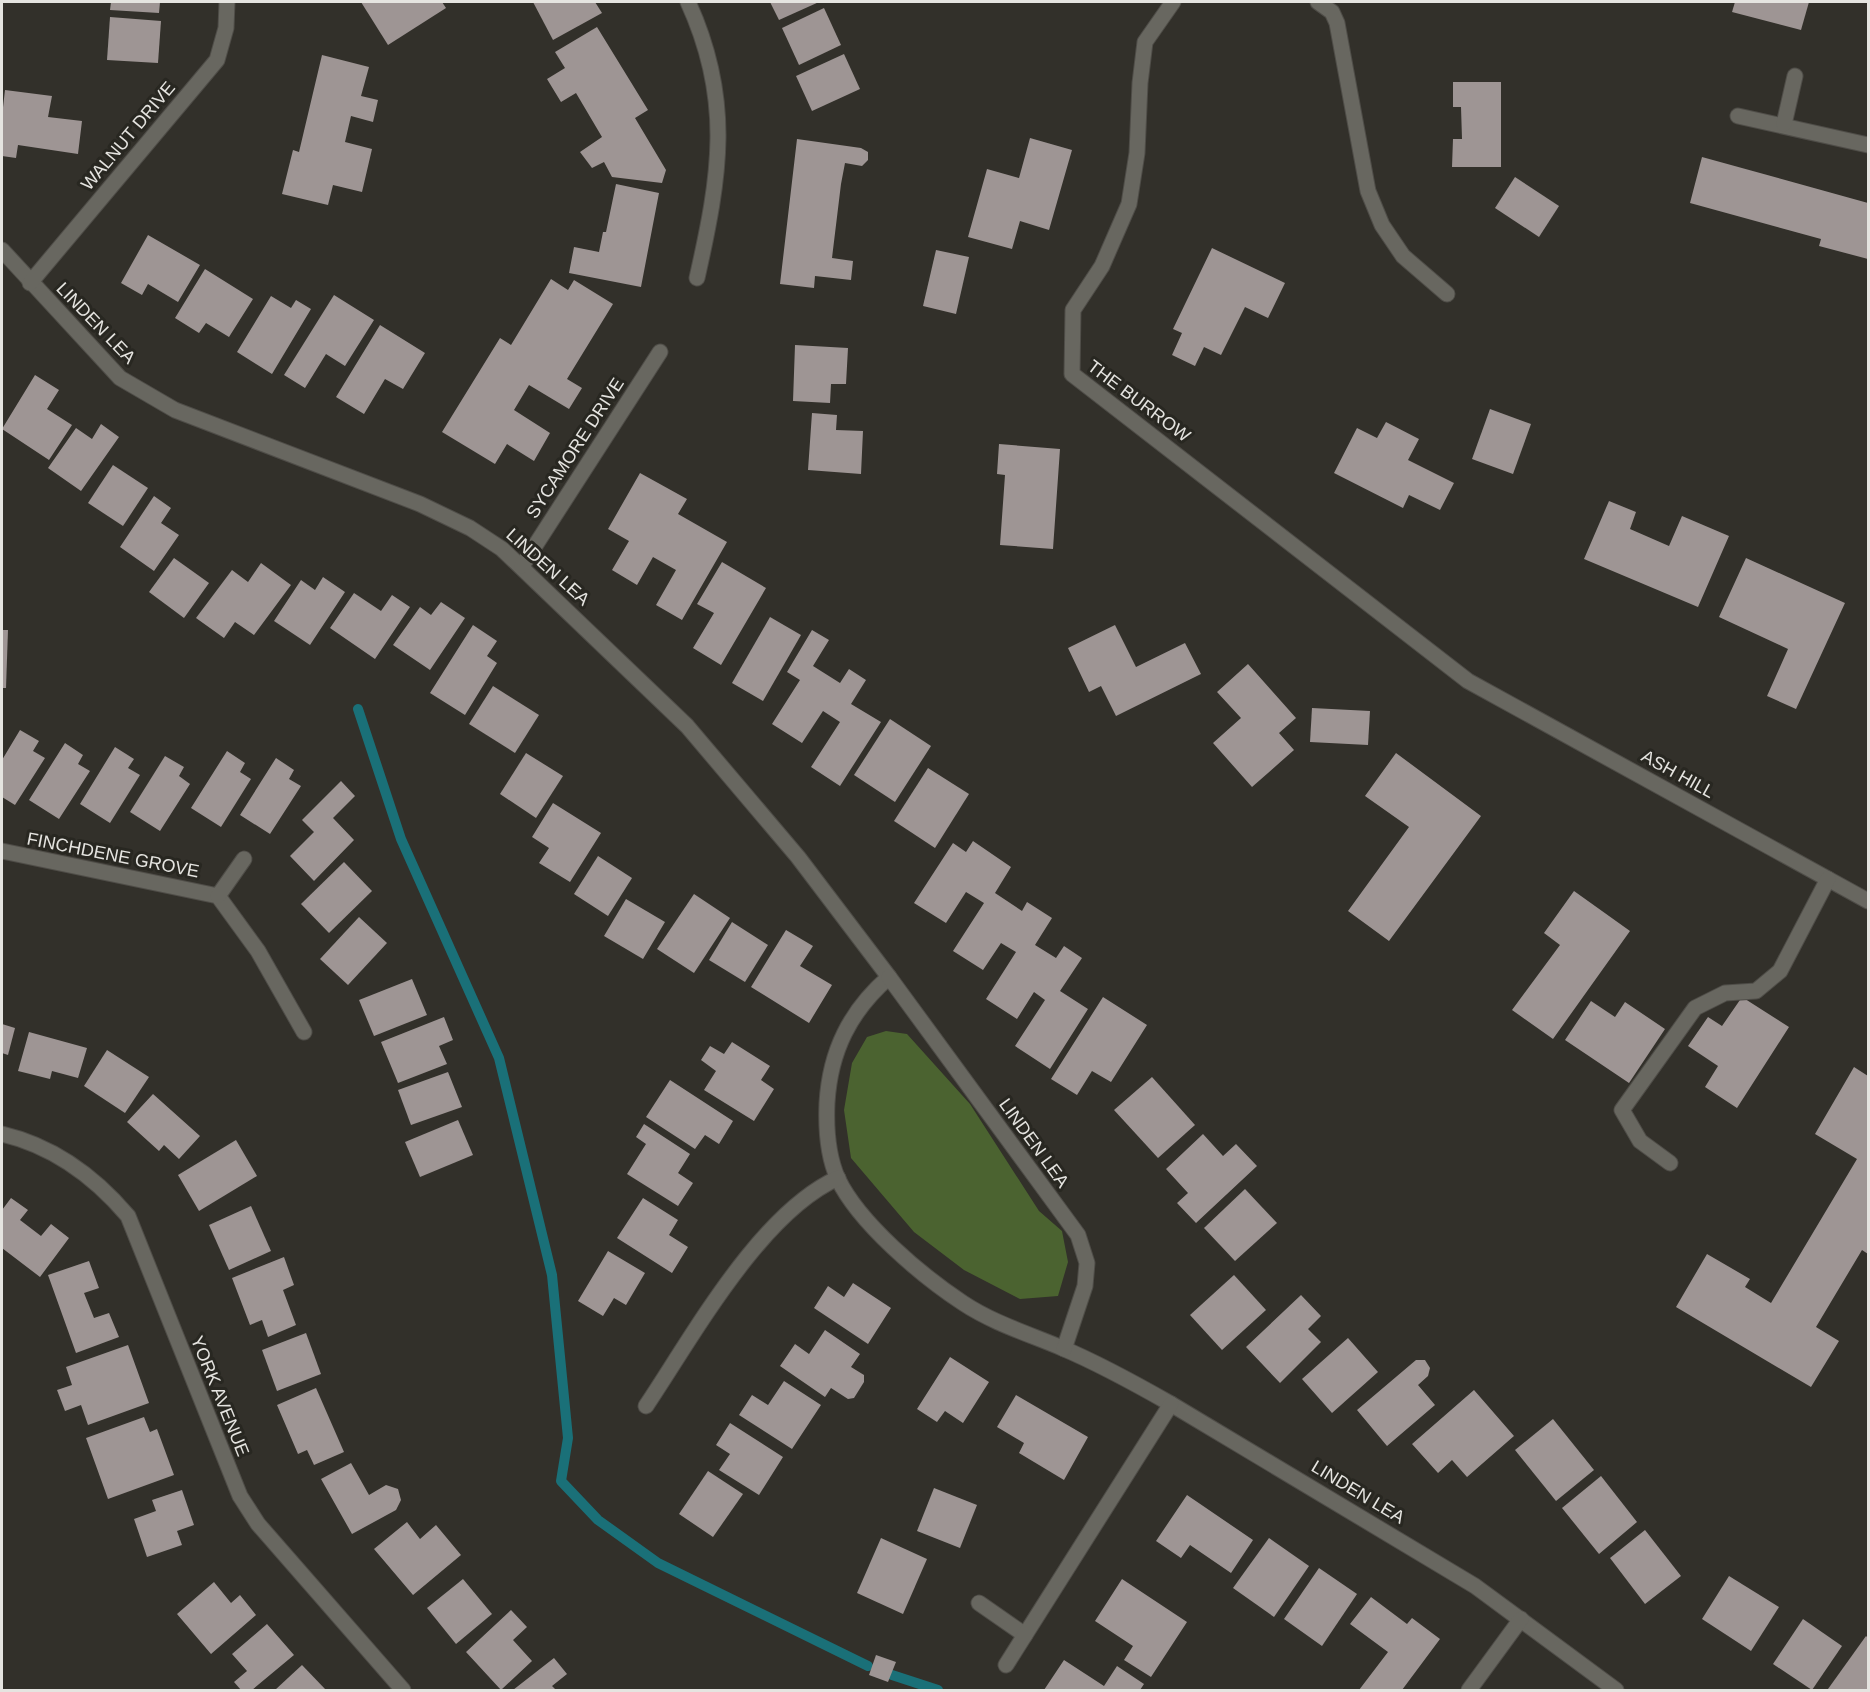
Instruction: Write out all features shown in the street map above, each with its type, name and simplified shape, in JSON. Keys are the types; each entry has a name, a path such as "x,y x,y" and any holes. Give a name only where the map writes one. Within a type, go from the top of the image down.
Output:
{"street":[{"name":"WALNUT DRIVE","path":"30,283 217,60 226,28 227,2"},
{"path":"688,2 705,47 714,82 719,122 719,165 698,278"},
{"name":"THE BURROW","path":"1173,2 1145,42 1140,83 1137,153 1129,204 1102,266 1073,310 1072,374 1468,681"},
{"path":"1317,2 1332,12 1337,23 1368,190 1382,225 1403,256 1447,294"},
{"path":"1784,124 1795,76"},
{"path":"1738,116 1784,124 1869,145"},
{"name":"LINDEN LEA","path":"2,250 120,378 148,397 175,410 420,504 470,528 522,566 687,726 798,856 890,977 1078,1235 1087,1263 1085,1286 1064,1349"},
{"name":"SYCAMORE DRIVE","path":"522,566 660,352"},
{"name":"ASH HILL","path":"1468,681 1869,902"},
{"name":"FINCHDENE GROVE","path":"2,851 218,896 258,951 304,1032"},
{"name":"FINCHDENE GROVE","path":"218,896 244,858"},
{"path":"1670,1163 1640,1142 1622,1110 1695,1008 1725,993 1756,991 1780,971 1828,879"},
{"name":"LINDEN LEA","path":"890,977 870,993 854,1013 838,1045 828,1079 826,1115 831,1155 838,1178 853,1203 877,1232 963,1304 1007,1326 1124,1377 1171,1404 1475,1586 1616,1690"},
{"name":"YORK AVENUE","path":"2,1134 48,1149 109,1193 128,1216 240,1496 258,1524 403,1690"},
{"path":"646,1406 768,1230 822,1185 838,1178"},
{"path":"1006,1665 1171,1404"},
{"path":"979,1603 1025,1635"},
{"path":"1469,1690 1521,1619"}],"green space":[{"path":"886,1031 907,1034 970,1104 1039,1211 1062,1231 1068,1262 1058,1296 1020,1299 964,1270 914,1232 851,1158 844,1110 852,1063 867,1037"}],"building":[{"path":"111,2 160,2 159,13 110,10"},
{"path":"361,2 442,2 446,8 388,45"},
{"path":"533,2 595,2 602,13 553,40"},
{"path":"770,2 819,2 779,20"},
{"path":"1735,2 1809,2 1801,30 1732,12"},
{"path":"824,8 841,45 799,65 782,28"},
{"path":"110,17 161,21 158,63 107,60"},
{"path":"597,27 648,110 635,118 666,170 662,183 612,177 604,162 592,168 580,152 602,137 576,93 561,102 547,79 565,68 555,52"},
{"path":"844,54 860,89 812,111 796,76"},
{"path":"322,55 369,67 361,96 378,100 373,122 351,116 345,142 372,149 362,192 333,185 328,205 282,194 293,150 299,152"},
{"path":"1453,82 1501,82 1501,167 1452,167 1453,139 1462,139 1461,107 1453,107"},
{"path":"5,90 52,96 48,117 82,121 78,154 18,145 16,158 2,156 2,116"},
{"path":"1030,138 1072,150 1049,230 1020,221 1012,249 968,237 987,169 1019,178"},
{"path":"797,139 861,148 868,152 868,160 862,166 845,163 841,184 832,258 853,261 851,280 815,276 814,288 780,284"},
{"path":"1702,157 1868,203 1868,259 1819,246 1821,239 1690,203"},
{"path":"1515,177 1559,206 1539,237 1495,208"},
{"path":"616,184 659,193 641,287 569,273 574,247 599,252 603,232 606,232"},
{"path":"148,235 200,265 178,302 148,284 142,295 121,283"},
{"path":"1212,248 1285,283 1268,318 1245,307 1221,355 1204,347 1195,366 1172,355 1182,333 1173,329"},
{"path":"936,250 969,257 956,314 923,306"},
{"path":"205,269 253,299 229,337 206,323 199,333 175,318"},
{"path":"551,279 568,290 574,280 613,304 567,379 582,388 569,409 529,385 514,410 550,433 534,461 507,444 495,464 442,432 500,338 511,345"},
{"path":"334,295 374,320 345,366 326,354 305,388 284,375"},
{"path":"271,296 291,308 296,300 311,309 272,374 237,352"},
{"path":"380,325 425,353 403,389 385,379 364,414 336,397"},
{"path":"795,345 848,348 846,384 831,384 830,403 793,401"},
{"path":"35,375 59,390 47,409 72,425 49,460 2,429"},
{"path":"1490,409 1531,424 1513,474 1472,459"},
{"path":"812,413 837,415 836,430 863,431 861,474 808,470"},
{"path":"1386,422 1419,439 1408,460 1454,483 1440,510 1409,495 1403,508 1334,473 1357,428 1377,438"},
{"path":"101,424 119,437 81,491 48,468 76,428 92,439"},
{"path":"999,444 1060,449 1053,549 1000,545 1005,475 997,474"},
{"path":"113,465 148,488 123,526 88,503"},
{"path":"640,473 687,499 678,514 727,542 682,620 656,605 676,570 653,557 637,585 612,570 629,541 608,529"},
{"path":"154,496 171,508 161,523 179,535 154,571 120,547"},
{"path":"1609,501 1636,512 1630,529 1669,546 1682,516 1729,536 1698,607 1584,559"},
{"path":"174,558 209,583 184,618 149,592"},
{"path":"1746,558 1845,603 1796,709 1767,696 1788,649 1719,617"},
{"path":"722,562 766,588 721,665 693,648 714,613 697,604"},
{"path":"261,563 291,585 254,635 235,622 224,638 196,618 232,570 248,582"},
{"path":"323,577 345,592 310,645 274,621 301,580 315,590"},
{"path":"354,593 381,611 392,595 410,607 375,659 330,628"},
{"path":"441,602 465,618 430,670 393,645 420,607 431,615"},
{"path":"770,617 801,635 763,701 732,683"},
{"path":"473,625 497,641 487,656 497,663 465,715 430,693"},
{"path":"1115,625 1136,667 1185,643 1201,674 1116,716 1101,686 1089,692 1068,648"},
{"path":"2,630 8,630 6,688 2,688"},
{"path":"812,630 829,640 813,666 840,683 849,669 866,680 851,704 881,722 840,786 811,767 840,722 823,711 802,743 772,724 800,680 787,672"},
{"path":"1248,664 1296,718 1279,733 1294,750 1252,787 1213,743 1241,718 1217,692"},
{"path":"493,686 539,715 515,753 469,724"},
{"path":"1312,708 1370,711 1368,745 1310,742"},
{"path":"890,719 931,746 895,802 854,775"},
{"path":"20,730 39,741 33,751 45,758 15,805 2,797 2,760"},
{"path":"65,743 83,755 78,764 90,771 59,819 29,800"},
{"path":"115,747 134,759 128,768 140,775 110,823 80,804"},
{"path":"227,751 245,763 240,772 251,779 221,827 191,808"},
{"path":"526,753 563,776 536,818 500,794"},
{"path":"1396,753 1481,816 1389,941 1348,911 1409,827 1365,796"},
{"path":"165,756 184,767 179,776 190,784 160,831 130,812"},
{"path":"276,758 294,770 289,779 301,786 270,834 240,815"},
{"path":"928,768 969,794 935,848 894,821"},
{"path":"341,781 355,796 333,818 354,840 314,881 290,856 314,832 302,820"},
{"path":"553,803 601,833 570,882 539,863 549,848 532,837"},
{"path":"973,841 1011,867 995,893 1022,911 1027,902 1052,918 1035,945 1056,958 1064,946 1082,958 1060,991 1088,1009 1050,1069 1015,1046 1045,1000 1034,992 1017,1019 986,999 1016,952 1001,943 983,970 953,951 984,903 966,892 946,923 914,903 953,843 966,852"},
{"path":"598,856 632,878 608,916 574,894"},
{"path":"344,862 372,891 329,933 301,904"},
{"path":"1574,891 1630,931 1553,1039 1512,1010 1560,945 1544,933"},
{"path":"694,894 730,918 694,973 657,949"},
{"path":"626,899 665,922 643,959 604,936"},
{"path":"359,917 387,943 348,985 320,959"},
{"path":"732,922 768,945 745,982 709,960"},
{"path":"786,930 813,946 800,966 832,985 809,1023 751,987"},
{"path":"412,979 427,1015 374,1036 359,1000"},
{"path":"1103,997 1147,1025 1111,1082 1092,1071 1077,1095 1051,1079"},
{"path":"1742,997 1789,1027 1737,1108 1705,1087 1718,1066 1688,1046 1708,1017 1722,1026"},
{"path":"1591,1001 1615,1017 1625,1002 1665,1029 1629,1083 1565,1040"},
{"path":"444,1017 453,1040 439,1046 447,1064 398,1083 381,1042"},
{"path":"2,1024 15,1028 8,1055 2,1053"},
{"path":"29,1032 87,1048 78,1078 52,1071 50,1079 18,1071"},
{"path":"732,1042 770,1066 761,1080 774,1089 754,1121 704,1090 716,1071 701,1060 710,1046 724,1054"},
{"path":"107,1050 149,1077 125,1113 84,1086"},
{"path":"1854,1067 1868,1076 1868,1254 1862,1250 1816,1327 1839,1341 1811,1387 1676,1307 1707,1254 1750,1279 1745,1287 1771,1303 1857,1159 1815,1134"},
{"path":"448,1072 462,1107 411,1125 398,1090"},
{"path":"1152,1077 1195,1125 1158,1158 1114,1110"},
{"path":"670,1080 733,1121 719,1144 705,1135 695,1149 646,1117"},
{"path":"153,1094 200,1136 179,1159 164,1145 159,1151 127,1122"},
{"path":"458,1120 473,1155 420,1177 405,1142"},
{"path":"644,1124 690,1154 678,1173 693,1183 678,1206 627,1174 646,1144 636,1137"},
{"path":"1203,1134 1223,1156 1236,1144 1257,1166 1196,1223 1177,1203 1188,1193 1166,1169"},
{"path":"236,1140 257,1176 199,1211 178,1175"},
{"path":"1245,1189 1277,1223 1235,1261 1204,1228"},
{"path":"11,1198 28,1210 20,1220 41,1236 51,1224 69,1238 40,1277 2,1248 2,1210"},
{"path":"643,1198 678,1220 669,1235 688,1247 672,1273 617,1238"},
{"path":"251,1206 271,1251 229,1270 209,1225"},
{"path":"608,1251 645,1273 626,1305 614,1298 603,1316 578,1301"},
{"path":"284,1257 294,1285 283,1290 296,1325 268,1337 262,1320 250,1325 232,1278"},
{"path":"89,1261 99,1288 84,1293 94,1318 109,1313 119,1337 76,1353 48,1275"},
{"path":"1234,1275 1266,1310 1222,1350 1190,1315"},
{"path":"853,1283 891,1308 868,1344 814,1308 828,1286 844,1297"},
{"path":"1301,1295 1321,1316 1308,1329 1321,1342 1280,1383 1246,1347"},
{"path":"825,1330 860,1354 851,1367 864,1375 864,1382 854,1398 848,1399 831,1388 825,1397 780,1366 795,1344 809,1354"},
{"path":"306,1333 321,1374 277,1391 262,1350"},
{"path":"1348,1338 1378,1372 1332,1413 1302,1379"},
{"path":"128,1345 149,1403 88,1425 81,1405 65,1411 57,1390 72,1385 66,1367"},
{"path":"950,1357 989,1382 963,1423 945,1411 937,1422 917,1409"},
{"path":"1416,1360 1425,1360 1430,1368 1428,1376 1418,1385 1435,1405 1387,1446 1357,1410"},
{"path":"784,1381 821,1405 792,1449 739,1415 752,1395 768,1405"},
{"path":"316,1388 344,1452 314,1465 307,1450 298,1454 277,1405"},
{"path":"1474,1390 1514,1436 1467,1477 1452,1460 1438,1473 1412,1444"},
{"path":"1016,1395 1088,1437 1064,1480 1019,1453 1024,1443 997,1427"},
{"path":"144,1417 150,1432 157,1429 174,1475 108,1499 86,1438"},
{"path":"1553,1419 1594,1470 1556,1501 1515,1450"},
{"path":"730,1423 783,1457 759,1495 719,1470 730,1454 716,1445"},
{"path":"351,1463 369,1495 386,1485 398,1489 401,1500 396,1510 352,1534 321,1479"},
{"path":"708,1471 743,1494 713,1537 679,1514"},
{"path":"1601,1476 1637,1522 1599,1554 1562,1508"},
{"path":"934,1488 977,1505 960,1548 917,1531"},
{"path":"182,1490 194,1525 177,1531 182,1545 147,1557 134,1519 156,1511 152,1500"},
{"path":"1187,1495 1253,1540 1231,1573 1190,1545 1181,1558 1156,1541"},
{"path":"407,1522 420,1539 436,1525 461,1555 413,1595 374,1549"},
{"path":"1645,1530 1681,1576 1645,1604 1610,1558"},
{"path":"881,1538 927,1559 903,1614 857,1593"},
{"path":"1269,1538 1309,1566 1274,1617 1233,1588"},
{"path":"1319,1568 1357,1594 1322,1646 1284,1619"},
{"path":"1729,1576 1779,1607 1751,1651 1702,1619"},
{"path":"463,1579 492,1614 456,1644 427,1608"},
{"path":"1122,1579 1187,1622 1151,1677 1124,1660 1133,1646 1095,1621"},
{"path":"214,1582 231,1603 240,1595 256,1615 211,1654 177,1614"},
{"path":"1371,1597 1407,1624 1412,1618 1440,1639 1402,1690 1359,1690 1388,1652 1350,1624"},
{"path":"511,1610 527,1627 513,1640 532,1661 501,1690 466,1652"},
{"path":"1803,1619 1842,1646 1812,1690 1773,1664"},
{"path":"267,1624 294,1655 252,1690 241,1690 234,1682 247,1671 232,1654"},
{"path":"1866,1636 1868,1638 1868,1690 1828,1689"},
{"path":"876,1655 896,1662 888,1682 869,1675"},
{"path":"554,1658 567,1674 552,1686 556,1690 513,1690"},
{"path":"1064,1660 1104,1686 1117,1666 1144,1684 1140,1690 1044,1690"},
{"path":"302,1665 326,1690 275,1690"}],"waterway":[{"path":"358,709 401,839 499,1058 552,1275 568,1438 561,1481 598,1520 658,1563 868,1666"},
{"path":"892,1675 938,1690"}]}
